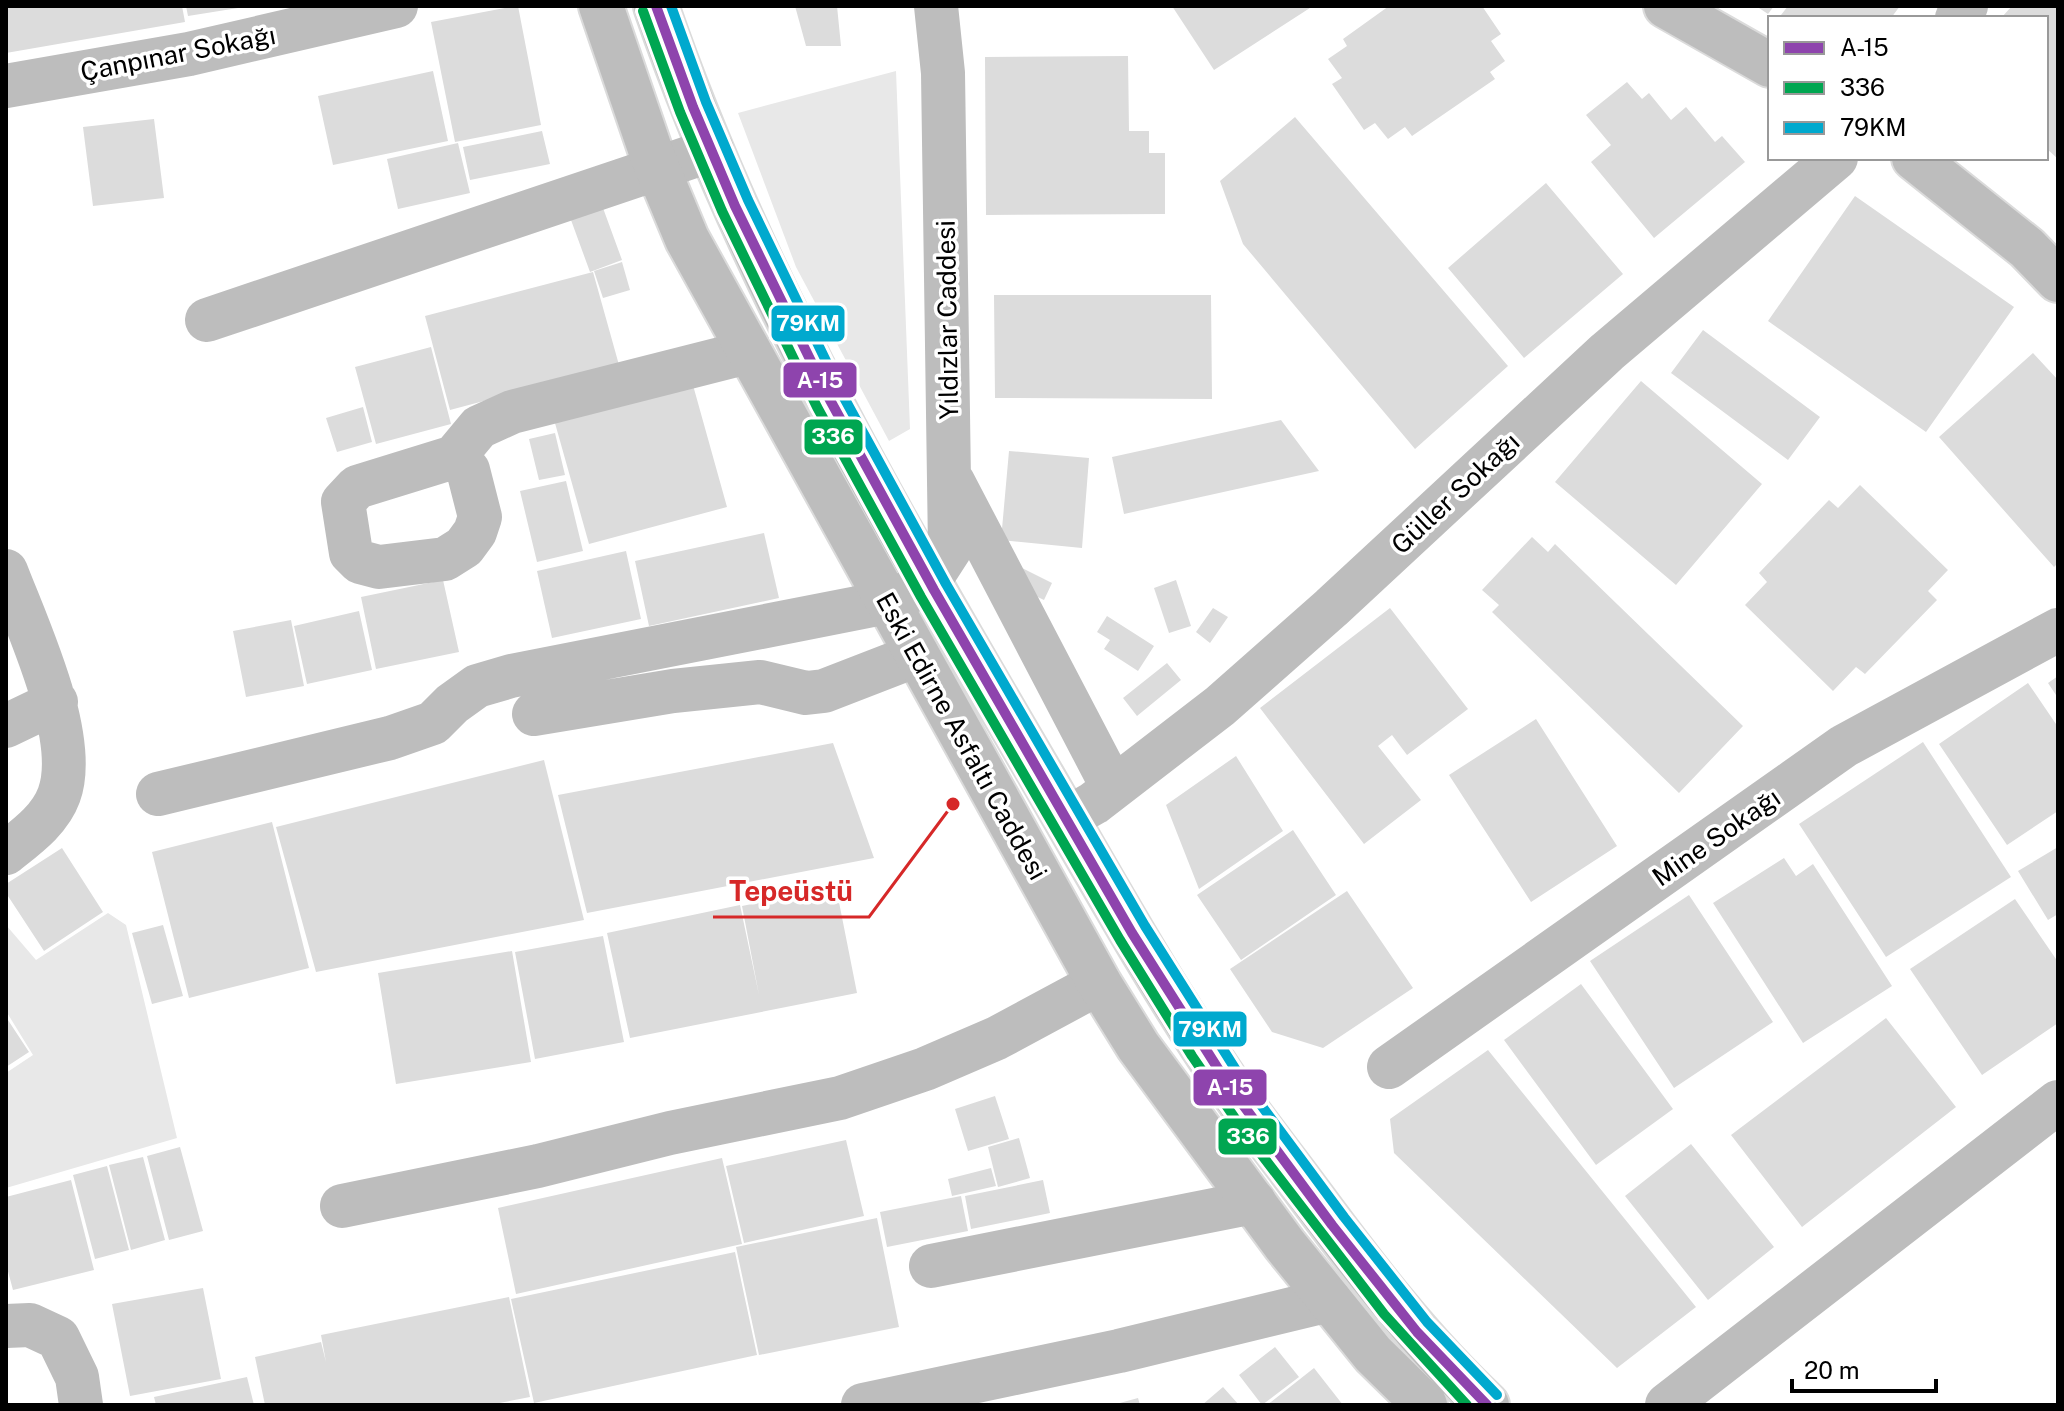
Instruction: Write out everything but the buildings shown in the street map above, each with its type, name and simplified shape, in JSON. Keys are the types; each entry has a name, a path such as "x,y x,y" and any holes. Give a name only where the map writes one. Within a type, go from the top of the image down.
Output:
{"street":[{"name":"Çanpınar Sokağı","path":"6,86 189,54 396,6"},
{"name":"Eski Edirne Asfaltı Caddesi","path":"601,6 622,72 687,239 1099,983 1138,1046 1329,1300 1373,1354 1425,1405"},
{"name":"Eski Edirne Asfaltı Caddesi","path":"656,6 712,150 771,281 928,583 1135,937 1229,1086 1370,1276 1419,1335 1487,1405"},
{"name":"Yıldızlar Caddesi","path":"928,583 950,549 943,73 936,6"},
{"path":"1666,6 1768,64"},
{"path":"207,320 712,150"},
{"name":"Güller Sokağı","path":"1021,842 1066,819 1113,788 1220,706 1607,352 1834,160"},
{"path":"1917,160 2027,248 2058,280"},
{"path":"454,457 479,427 512,412 748,352"},
{"path":"949,474 1113,788"},
{"path":"6,571 56,702 63,762 59,795 39,827 6,853"},
{"path":"158,794 390,738 433,723 477,686 511,676 888,602 928,583"},
{"name":"Mine Sokağı","path":"1389,1067 1844,746 2058,630"},
{"path":"534,714 673,691 760,682 806,693 824,691 917,655"},
{"path":"6,726 56,702"},
{"path":"342,1206 538,1166 670,1133 840,1098 925,1069 997,1038 1099,983"},
{"path":"1667,1405 2058,1102"},
{"path":"931,1266 1254,1202"},
{"path":"863,1405 1119,1351 1329,1300"},
{"path":"6,1326 30,1325 58,1338 77,1377 81,1405"}],"shaded area":[{"path":"896,71 910,429 889,441 796,267 738,113"},
{"path":"108,913 126,925 177,1138 6,1188 6,1073 33,1055 6,1011 6,925 36,960"}],"transit line":[{"name":"A-15","path":"656,6 693,107 735,206 830,400 934,590 1132,933 1229,1086 1332,1225 1417,1332 1487,1405"},
{"name":"79KM","path":"671,6 706,102 748,200 842,394 946,584 1145,926 1241,1078 1344,1217 1427,1322 1497,1395"},
{"name":"336","path":"643,11 680,112 722,211 817,407 921,597 1120,940 1192,1056 1248,1137 1384,1314 1467,1405"}],"place":[{"name":"Tepeüstü","path":"953,804"}]}
